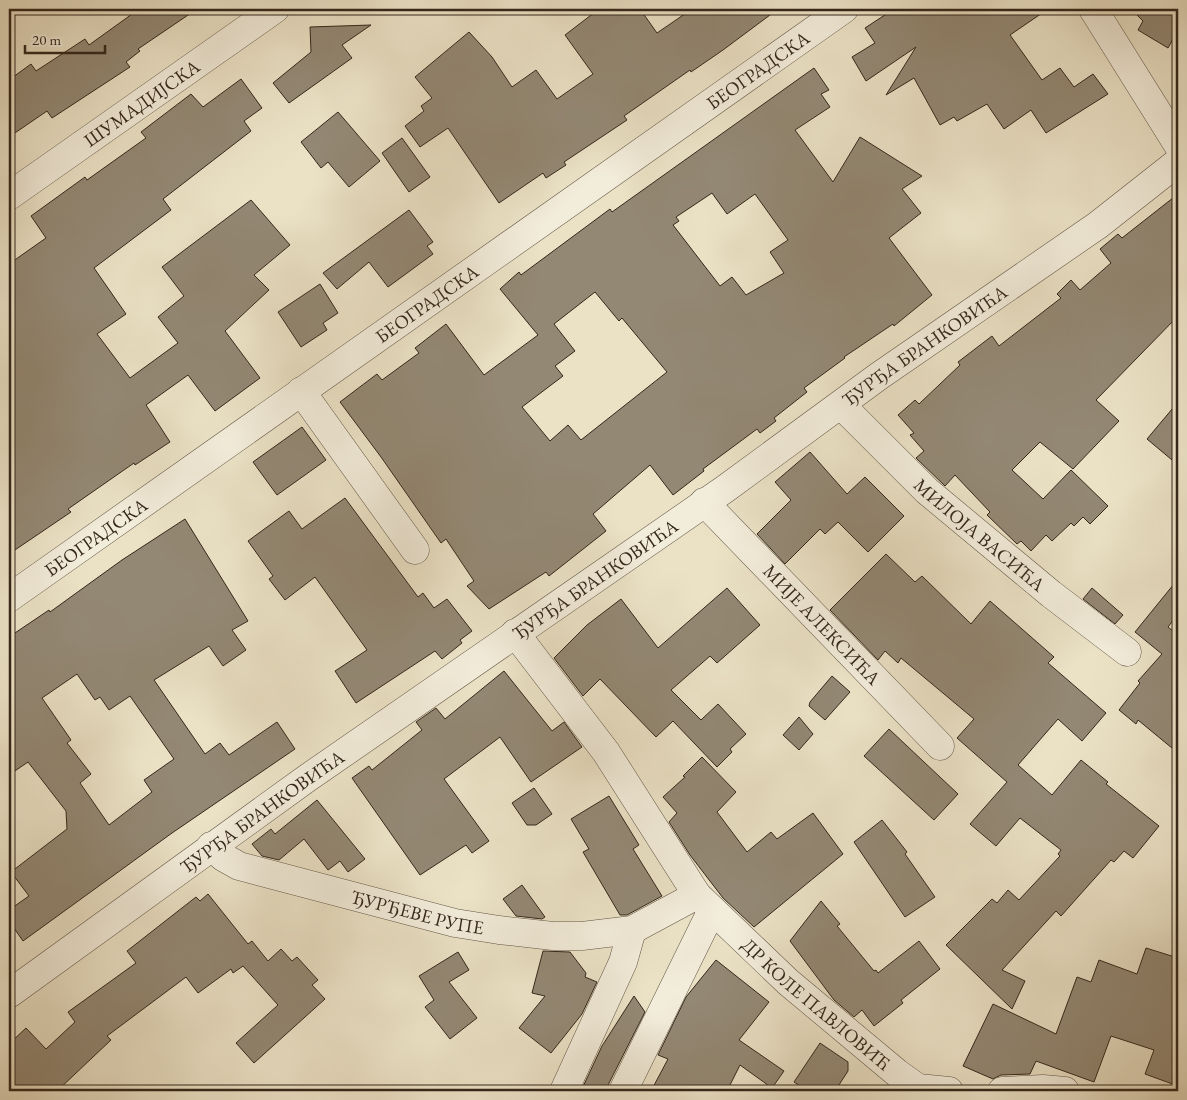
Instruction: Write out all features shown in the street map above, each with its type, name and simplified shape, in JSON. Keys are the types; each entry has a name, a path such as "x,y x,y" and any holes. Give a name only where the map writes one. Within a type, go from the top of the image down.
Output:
{"street":[{"name":"ШУМАДИЈСКА","path":"9,196 275,9"},
{"name":"БЕОГРАДСКА","path":"9,598 844,9"},
{"path":"1094,9 1178,145"},
{"name":"ЂУРЂА БРАНКОВИЋА","path":"9,994 211,846 704,502 879,376 1098,225 1178,162"},
{"path":"301,391 415,550"},
{"name":"МИЛОЈА ВАСИЋА","path":"841,405 927,491 1051,594 1128,652"},
{"name":"МИЈЕ АЛЕКСИЋА","path":"704,502 940,746"},
{"path":"515,633 606,752 704,902 623,1091"},
{"name":"ЂУРЂЕВЕ РУПЕ","path":"211,846 223,857 239,866 456,923 499,930 553,936 582,936 632,930 704,902"},
{"name":"ДР КОЛЕ ПАВЛОВИЋ","path":"704,902 788,982 897,1073 918,1088 949,1091"},
{"path":"564,1091 624,962 632,930"},
{"path":"1015,1090 1065,1091"}],"building":[{"path":"139,9 197,9 138,49 140,51 126,62 130,67 52,118 47,111 9,137 9,80 31,64 36,71 85,39 89,45"},
{"path":"599,9 640,9 657,33 692,9 778,9 723,50 691,72 690,70 624,116 627,120 564,162 566,165 546,178 543,173 499,203 448,128 420,147 405,126 424,111 421,106 432,98 415,77 469,32 492,57 512,87 536,70 557,99 593,74 565,35"},
{"path":"894,9 1048,9 1010,35 1042,80 1060,68 1074,87 1093,74 1108,94 1046,133 1031,110 1004,129 987,104 957,121 954,117 940,125 914,78 886,95 916,47 866,81 852,57 875,43 865,28"},
{"path":"1131,9 1178,9 1178,30 1168,48 1138,30 1143,21"},
{"path":"371,25 342,45 352,58 289,103 273,83 311,52 310,27"},
{"path":"814,68 829,90 821,94 830,107 795,130 833,182 860,137 922,176 902,189 921,213 889,238 932,295 894,326 893,324 844,357 804,388 807,392 774,418 776,421 760,433 757,429 703,469 704,471 673,495 650,465 593,514 606,531 549,576 546,572 489,609 467,586 474,581 446,539 441,543 340,402 377,374 382,380 419,353 415,348 446,324 484,375 538,335 500,289 519,272 521,275 610,209 612,212","holes":["712,193 727,214 755,194 788,240 770,252 784,273 746,295 732,277 720,286 673,225 679,221 676,217","595,292 619,321 622,318 667,372 581,440 568,425 550,441 522,407 563,376 555,366 575,351 554,324"]},
{"path":"241,79 262,108 244,121 251,131 163,199 171,210 94,268 126,314 97,334 130,378 178,343 158,317 184,296 162,267 251,200 290,245 254,275 269,290 225,331 260,378 215,411 188,375 146,405 170,442 135,465 134,463 68,509 71,512 9,554 9,264 46,238 31,216 85,177 87,180 146,138 141,132 191,94 203,107"},
{"path":"338,112 380,161 349,187 328,162 321,168 301,142"},
{"path":"402,138 430,177 409,192 382,153"},
{"path":"1178,194 1178,316 1096,400 1119,421 1073,469 1040,442 1012,470 1043,499 1071,470 1108,506 1090,524 1083,517 1074,526 1071,523 1052,541 1046,535 1031,551 1021,541 1017,544 987,515 990,512 955,475 945,486 916,458 924,451 910,435 914,433 898,415 915,400 919,404 960,365 958,362 992,336 999,346 1061,298 1057,294 1071,280 1080,290 1111,263 1100,249 1118,234 1122,238"},
{"path":"409,210 433,242 427,246 433,254 388,287 369,262 337,289 323,273"},
{"path":"320,284 338,313 323,323 327,330 301,347 278,312"},
{"path":"1178,402 1178,465 1147,439"},
{"path":"302,427 326,460 277,495 253,462"},
{"path":"810,452 847,494 865,477 904,516 868,552 838,522 825,534 820,529 785,564 757,534 791,500 775,482"},
{"path":"345,498 418,597 423,593 434,608 447,599 472,631 460,640 462,643 442,659 435,651 356,703 335,671 367,650 315,577 285,600 269,579 273,576 248,541 289,511 302,529"},
{"path":"185,519 248,621 232,630 246,650 223,666 209,646 154,680 205,754 220,743 229,755 277,722 295,749 172,833 23,941 9,921 9,910 29,896 11,872 67,829 66,811 28,762 9,775 9,637 49,610 50,612 122,560","holes":["77,674 95,700 100,697 109,710 130,696 174,759 144,780 152,792 109,825 80,783 91,774 67,743 71,740 42,698"]},
{"path":"886,554 915,582 922,576 971,624 990,601 1054,657 1048,663 1106,713 1082,741 1058,719 1018,765 1052,795 1081,760 1108,782 1106,784 1159,826 1133,858 1124,851 1114,862 1111,860 1061,916 1056,911 1002,970 1025,981 1012,1009 946,945 992,899 997,903 1008,890 1019,900 1060,856 1058,854 1061,850 1020,818 996,846 970,824 1007,782 957,738 974,719 901,658 898,663 885,651 878,660 830,610"},
{"path":"1178,579 1178,614 1168,627 1178,635 1178,753 1138,720 1136,724 1119,710 1140,683 1138,681 1162,654 1135,632"},
{"path":"727,588 760,625 717,663 710,656 671,690 701,720 718,704 746,734 730,749 732,752 717,767 673,721 656,737 600,679 583,696 554,658 587,625 621,599 658,648"},
{"path":"1092,588 1123,615 1115,624 1083,599"},
{"path":"504,671 552,731 564,722 582,747 531,782 500,737 444,779 489,841 472,853 466,845 420,875 352,778 369,766 372,770 422,730 416,722 436,708 445,719"},
{"path":"832,676 850,692 825,720 809,706 810,702"},
{"path":"799,717 813,734 799,750 783,735"},
{"path":"889,729 958,794 934,820 864,756"},
{"path":"702,757 736,792 717,812 747,852 771,832 777,839 813,813 843,854 754,927 723,898 690,855 669,822 677,813 663,797 685,777 683,776"},
{"path":"534,788 552,814 536,825 527,825 512,803"},
{"path":"609,796 639,845 633,849 662,896 627,915 620,915 583,852 589,849 571,819"},
{"path":"317,800 365,859 348,872 340,861 328,870 304,839 279,860 262,856 252,844 271,829 275,834"},
{"path":"882,820 907,852 905,854 935,897 905,917 854,842"},
{"path":"522,885 545,917 542,919 516,916 503,899"},
{"path":"208,894 248,944 252,941 268,961 281,949 292,961 297,957 318,980 312,985 325,999 254,1063 236,1043 278,1005 243,966 233,973 231,969 198,993 186,977 107,1036 111,1040 57,1091 9,1091 9,1044 26,1028 46,1049 75,1022 68,1012 136,963 127,951 196,897 200,901"},
{"path":"821,901 840,924 837,926 874,971 876,970 878,973 919,941 940,969 901,1000 903,1003 874,1026 862,1010 854,1017 834,1000 790,941"},
{"path":"1146,948 1178,958 1178,1086 1145,1074 1154,1050 1111,1036 1094,1082 1036,1061 1030,1074 1001,1075 993,1079 963,1066 993,1004 1056,1034 1077,977 1091,982 1099,960 1137,974"},
{"path":"543,951 570,952 586,973 585,977 597,982 582,1014 551,1053 519,1028 545,996 532,993"},
{"path":"458,952 469,970 449,982 477,1018 450,1039 425,1007 434,1000 419,976"},
{"path":"716,960 769,1002 739,1040 784,1071 772,1088 740,1065 727,1091 651,1091 668,1059 658,1055 686,997"},
{"path":"634,996 645,1012 605,1091 581,1091 602,1046"},
{"path":"820,1043 848,1062 848,1071 835,1091 808,1091 794,1082"}]}
